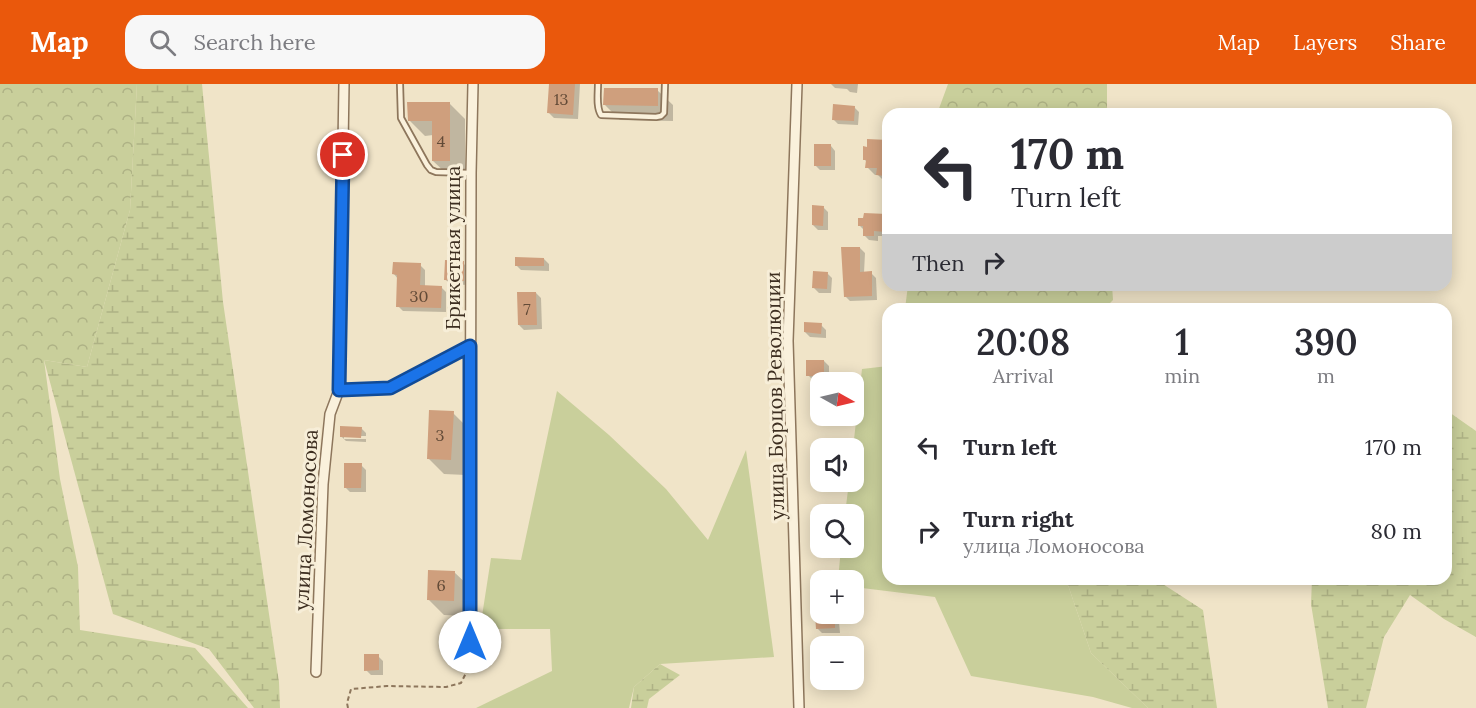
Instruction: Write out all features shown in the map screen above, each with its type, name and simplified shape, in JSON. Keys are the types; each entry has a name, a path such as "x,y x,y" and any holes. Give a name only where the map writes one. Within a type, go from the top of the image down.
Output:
{"street":[{"name":"улица Ломоносова","path":"316,672 323,484 330,414 339,390 344,84"},
{"name":"Брикетная улица","path":"470,665 473,84"},
{"name":"улица Борцов Революции","path":"797,84 788,341 799,708"}],"lane":[{"path":"400,84 401,118 431,170 442,173 471,173"},
{"path":"598,84 598,107 601,115 656,117 661,116 664,112 665,84"},
{"path":"339,390 390,388 470,346"}],"path":[{"path":"348,708 351,689 387,686 446,687 461,683 470,665"}],"green space":[{"path":"0,84 137,84 130,210 87,367 44,360 60,479 78,567 80,630 195,648 248,708 0,708"},
{"path":"137,84 202,84 223,302 279,682 280,708 254,708 209,649 113,614 44,360 87,367 130,210"},
{"path":"948,84 1107,84 1107,108 939,108"},
{"path":"907,291 1112,291 1113,300 1110,303 906,303"},
{"path":"882,367 882,585 1068,585 1091,653 1148,708 1132,708 1093,697 971,676 935,597 864,588 864,570 839,570 840,558 864,558 864,504 846,504 848,492 864,492 864,438 854,438 856,426 864,426 864,372 862,372 862,369"},
{"path":"557,391 609,435 666,489 708,540 746,450 774,657 660,664 634,687 629,708 476,708 552,671 550,629 480,629 491,558 521,560"},
{"path":"1452,414 1476,431 1476,637 1444,619 1410,595 1384,637 1366,708 1328,708 1311,604 1312,585 1452,585"},
{"path":"1068,585 1164,585 1203,610 1217,708 1148,708 1091,653"},
{"path":"660,664 680,675 649,699 647,708 631,708 634,687"}],"building":[{"path":"549,84 575,84 573,115 547,113"},
{"path":"604,88 658,88 658,106 603,105"},
{"path":"407,102 450,102 450,161 432,161 432,121 408,121"},
{"path":"833,104 855,106 854,121 832,120"},
{"path":"867,139 882,140 882,176 876,175 877,168 865,168 863,146 867,147"},
{"path":"814,144 831,144 831,166 814,166"},
{"path":"812,205 824,206 823,226 812,225"},
{"path":"864,213 882,214 882,232 874,231 874,236 863,236 863,226 858,226 858,218 863,218"},
{"path":"841,247 860,247 860,272 872,271 872,296 844,297"},
{"path":"515,257 544,258 544,266 515,266"},
{"path":"445,260 464,261 464,281 444,280"},
{"path":"393,262 421,263 420,285 442,286 441,308 396,307 397,275 392,274"},
{"path":"813,271 828,272 827,289 812,288"},
{"path":"517,292 536,292 537,325 518,325"},
{"path":"804,322 822,323 821,334 804,332"},
{"path":"806,360 824,360 824,372 810,372 810,376 806,376"},
{"path":"429,410 454,411 451,460 427,459"},
{"path":"340,426 362,427 361,438 340,437"},
{"path":"344,463 362,463 361,488 344,488"},
{"path":"428,570 455,571 454,601 427,600"},
{"path":"816,624 835,624 835,628 816,629"},
{"path":"364,654 379,654 379,670 364,671"}],"route":[{"path":"343,155 339,390 390,388 470,346 470,642"}]}
